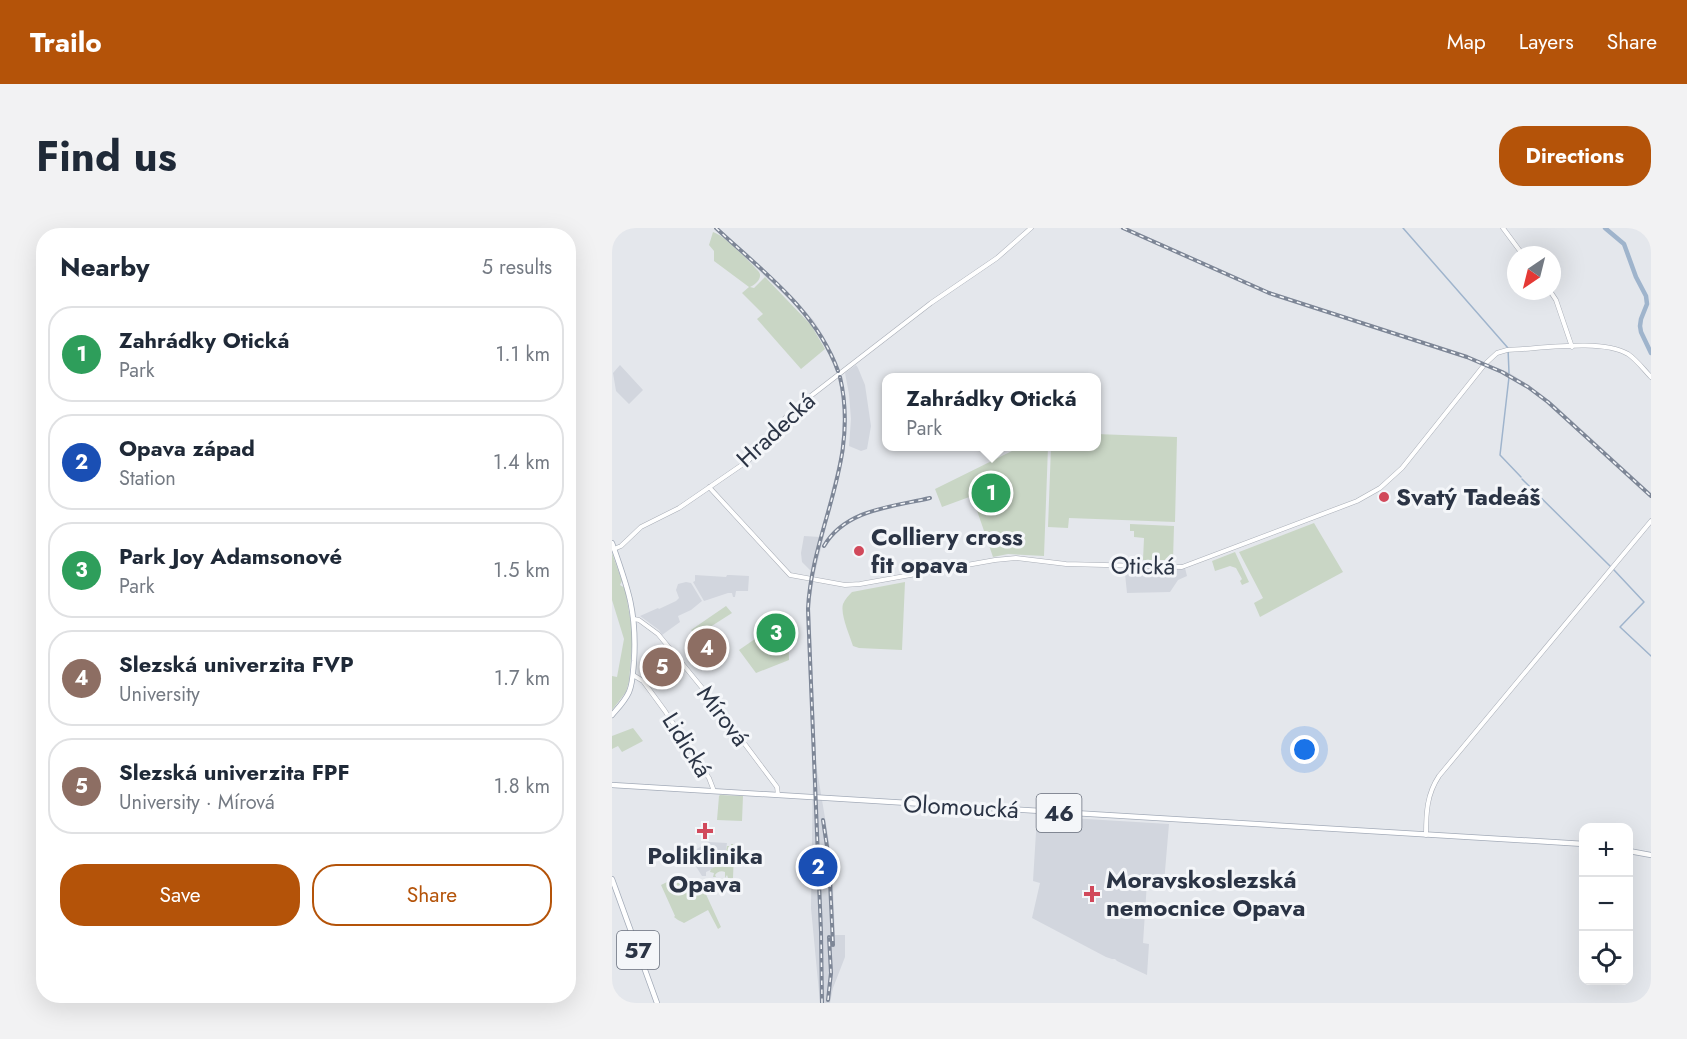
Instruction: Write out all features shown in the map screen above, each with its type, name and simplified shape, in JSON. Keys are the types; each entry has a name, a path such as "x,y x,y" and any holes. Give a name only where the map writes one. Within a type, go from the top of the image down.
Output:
{"main road":[{"path":"612,715 629,692 633,675 635,644 632,602 613,546"},
{"name":"Olomoucká","path":"612,785 1426,834"},
{"name":"46","path":"1426,834 1579,844"},
{"path":"1633,852 1651,855"},
{"name":"57","path":"612,879 657,1003"}],"street":[{"name":"Hradecká","path":"613,546 621,546 641,526 676,509 752,456 790,412 942,295 995,260 1031,228"},
{"path":"1503,228 1516,246"},
{"path":"1556,300 1572,347 1603,346 1619,350 1634,359 1651,377"},
{"name":"Otická","path":"709,487 790,575 852,585 1012,558 1066,564 1178,568 1356,501 1377,490 1402,468 1485,364 1497,353 1509,350 1572,347"},
{"path":"1426,834 1427,802 1439,776 1651,520"},
{"name":"Mírová","path":"634,619 639,620 658,634 708,695 770,778 778,795"},
{"name":"Lidická","path":"633,675 643,681 665,711 709,778 714,791"}],"shaded area":[{"path":"714,228 718,228 793,297 814,321 835,359 845,396 847,423 845,449 815,573 810,604 816,764 832,860 835,935 845,935 845,957 830,1003 820,1003 811,908 813,765 806,615 812,572 802,562 801,553 804,536 820,537 842,448 844,423 842,396 832,360 811,323"},
{"path":"1119,228 1127,228 1269,291 1467,356 1508,372 1556,406 1651,493 1651,498 1546,403 1527,388 1500,373 1466,359 1268,294"},
{"path":"620,365 643,390 629,404 616,391 613,373"},
{"path":"856,365 865,385 871,426 867,449 861,451 849,446 851,419 845,373"},
{"path":"1124,564 1172,566 1184,564 1187,576 1178,580 1170,592 1127,593"},
{"path":"695,575 749,576 748,591 736,591 735,597 732,593 728,593 704,601 693,582"},
{"path":"691,583 702,601 691,610 678,616 680,622 662,635 659,630 640,616 676,601 679,598 676,590 678,584"},
{"name":"Moravskoslezská nemocnice Opava","path":"1037,816 1169,824 1164,883 1147,882 1143,943 1149,944 1147,975 1106,957 1032,918 1040,883 1033,881"},
{"path":"709,842 727,843 725,857 721,858 719,866 706,872 706,876 702,876 688,854"}],"green space":[{"path":"713,232 730,243 759,272 759,279 750,287 754,288 765,277 811,325 825,349 801,369 757,319 763,314 742,293 749,287 714,261 714,251 709,245"},
{"path":"1101,434 1177,437 1175,522 1069,518 1068,528 1048,527 1051,451 1101,451"},
{"path":"1012,451 1048,451 1044,556 1008,554 993,557 972,496 942,507 935,489"},
{"path":"1314,523 1343,572 1260,617 1254,603 1263,598 1239,552"},
{"path":"1130,524 1174,526 1173,560 1143,560 1144,538 1134,537 1134,531 1130,531"},
{"path":"1235,552 1249,582 1242,585 1240,581 1242,579 1236,568 1230,566 1215,571 1212,561"},
{"path":"612,553 622,581 620,585 625,588 633,635 626,692 612,710 612,676 617,677 624,639 612,600"},
{"path":"905,582 902,650 853,646 842,608 847,597 852,592"},
{"path":"726,606 732,613 696,636 691,630"},
{"path":"788,616 789,660 756,673 739,650"},
{"path":"633,728 643,741 622,752 618,746 612,749 612,736"},
{"path":"720,795 743,796 742,821 717,820"},
{"path":"731,844 733,848 737,848 734,851 733,878 728,878 727,875 725,878 725,872 722,871 713,877 714,873 710,872 711,869 719,865 718,860 725,857 727,846"},
{"path":"675,878 684,888 699,879 721,927 718,929 708,910 684,923 674,917 661,885 667,882 671,884 670,880"}],"waterway":[{"path":"1403,228 1508,348 1509,373"},
{"path":"1605,228 1624,244 1636,277 1646,296 1647,304 1640,326 1651,353"},
{"path":"1509,377 1500,455 1521,477"},
{"path":"1522,479 1610,566"},
{"path":"1614,570 1644,602 1620,627 1651,656"}],"railway":[{"path":"716,228 769,276 802,310 828,349 838,371"},
{"path":"1123,228 1269,293 1467,357 1502,372 1548,402 1651,496"},
{"path":"822,1003 808,609 811,579 840,466 844,438 845,408 840,377"},
{"path":"824,546 844,524 857,517 886,507 930,498"},
{"path":"823,820 829,860 833,945"},
{"path":"828,1000 831,973 829,937"}],"place":[{"name":"Zahrádky Otická","path":"991,493"},
{"name":"Svatý Tadeáš","path":"1384,497"},
{"name":"Colliery cross fit opava","path":"859,551"},
{"name":"Park Joy Adamsonové","path":"776,633"},
{"name":"Slezská univerzita FVP","path":"707,648"},
{"name":"Slezská univerzita FPF","path":"662,667"},
{"name":"Poliklinika Opava","path":"705,831"},
{"name":"Opava západ","path":"818,867"},
{"name":"Moravskoslezská nemocnice Opava","path":"1092,894"}]}
